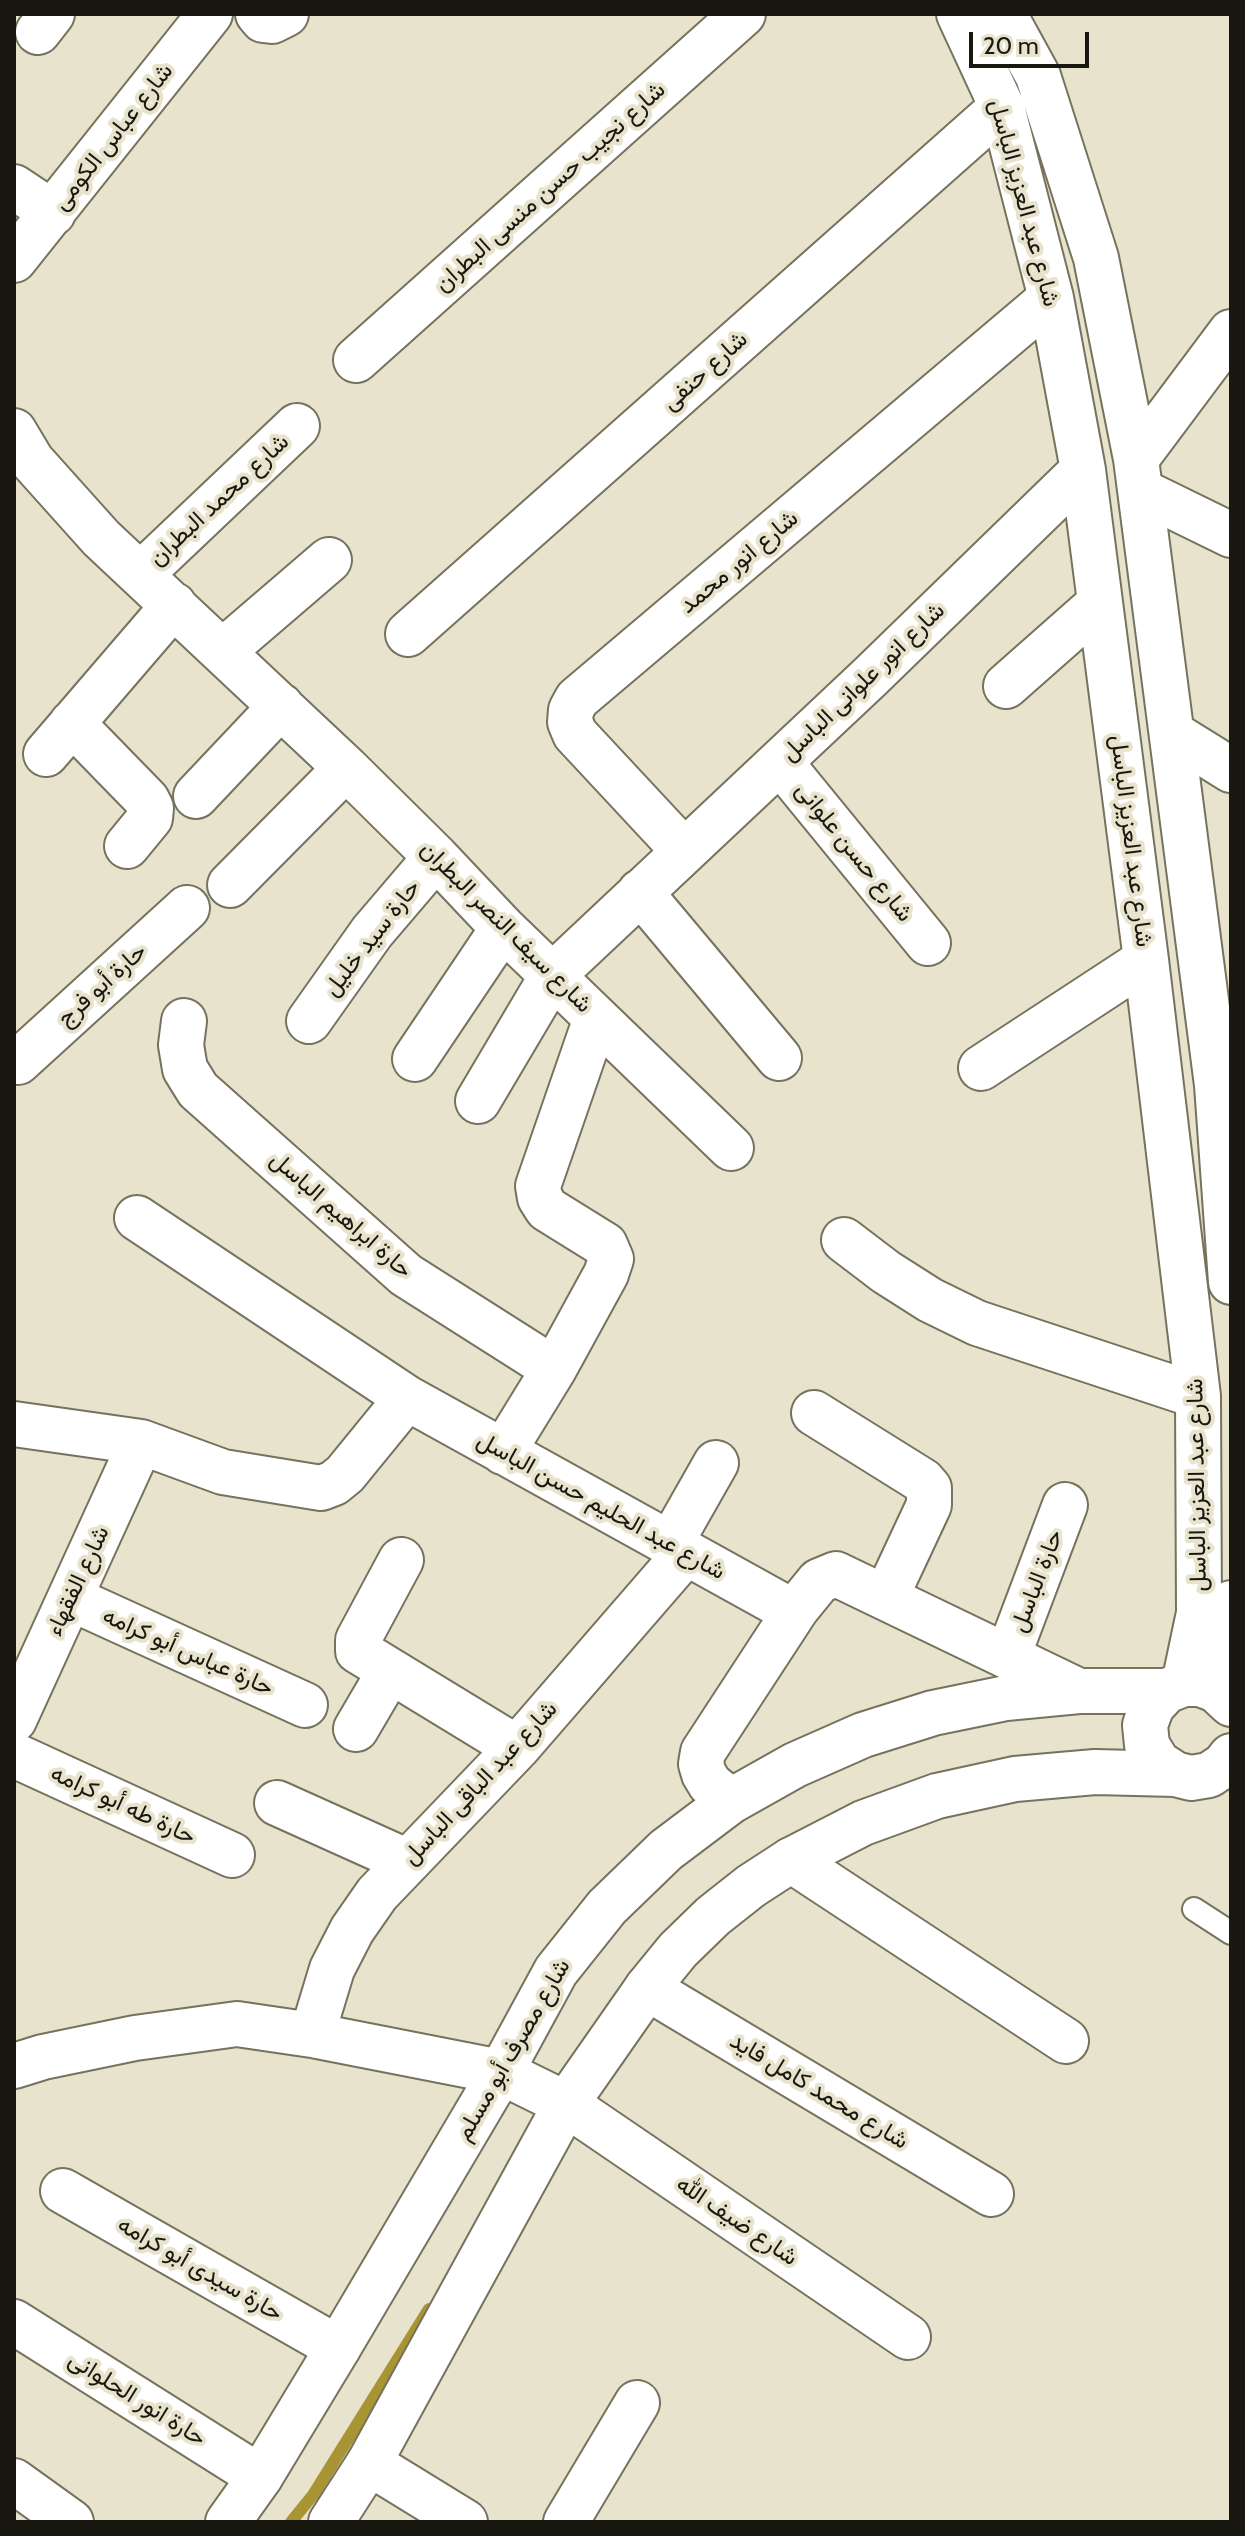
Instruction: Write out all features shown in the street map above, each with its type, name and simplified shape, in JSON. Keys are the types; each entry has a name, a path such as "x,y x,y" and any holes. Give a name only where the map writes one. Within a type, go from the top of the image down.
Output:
{"street":[{"name":"شارع عباس الكومى","path":"14,260 210,14"},
{"name":"شارع نجيب حسن منسى البطران","path":"356,360 743,14"},
{"name":"شارع عبد العزيز الباسل","path":"959,14 1002,107 1051,298 1083,470 1146,960 1198,1396 1199,1613 1175,1688 1152,1706 1145,1725 1147,1745 1158,1763 1183,1776"},
{"name":"شارع عبد العزيز الباسل","path":"1004,14 1038,76 1096,258 1139,475 1224,1087 1231,1282"},
{"name":"شارع حنفى","path":"408,634 1002,107"},
{"path":"14,187 53,213"},
{"name":"شارع انور محمد","path":"684,851 575,734 570,722 571,710 577,699 1051,298"},
{"path":"1231,332 1139,475 1231,535"},
{"name":"شارع محمد البطران","path":"141,574 297,426"},
{"name":"شارع سيف النصر البطران","path":"20,458 346,768 503,928 731,1148"},
{"name":"شارع انور علوانى الباسل","path":"478,1101 552,976 1083,470"},
{"path":"223,651 329,560"},
{"path":"1006,686 1100,603"},
{"path":"127,846 150,818 151,808 147,800 59,739 174,605"},
{"path":"196,796 281,706"},
{"path":"1173,734 1231,770"},
{"name":"شارع حسن علوانى","path":"780,762 928,943"},
{"path":"230,885 346,768"},
{"name":"حارة سيد خليل","path":"309,1021 372,932 436,857"},
{"path":"640,892 779,1058"},
{"name":"حارة أبو فرج","path":"15,1063 187,908"},
{"path":"415,1059 503,928"},
{"path":"981,1068 1146,960"},
{"path":"503,1452 554,1369 606,1274 611,1259 605,1245 547,1209 540,1198 538,1186 596,1018"},
{"name":"حارة ابراهيم الباسل","path":"184,1021 181,1045 185,1069 198,1090 406,1275 554,1369"},
{"name":"شارع عبد الحليم حسن الباسل","path":"137,1218 407,1398 786,1608 797,1608"},
{"path":"844,1240 930,1300 977,1323 1198,1396"},
{"path":"14,1424 141,1442 223,1472 321,1488 345,1474 407,1398"},
{"path":"814,1413 923,1481 929,1488 929,1505 886,1597"},
{"name":"شارع الفقهاء","path":"14,1720 29,1645 70,1598 141,1442"},
{"name":"شارع عبد الباقى الباسل","path":"312,2035 332,1969 352,1930 377,1894 517,1748 678,1548 716,1463"},
{"name":"حارة الباسل","path":"1008,1656 1065,1505"},
{"path":"401,1560 356,1646 362,1655 517,1748"},
{"path":"731,1801 710,1784 704,1774 701,1764 703,1752 797,1608 819,1581 836,1574 1079,1691"},
{"name":"حارة عباس أبو كرامه","path":"70,1598 305,1705"},
{"name":"شارع عبد العزيز الباسل","path":"1230,1702 1231,1603"},
{"path":"356,1729 390,1671"},
{"name":"شارع مصرف أبو مسلم","path":"228,2522 260,2477 338,2348 501,2072 556,1971 607,1907 666,1850 731,1801 795,1765 863,1735 933,1713 1006,1698 1079,1691 1208,1687 1230,1702"},
{"name":"حارة طه أبو كرامه","path":"14,1755 232,1855"},
{"path":"331,2522 369,2463 566,2104 647,1988 678,1950 713,1916 791,1860 863,1823 950,1793 1015,1779 1095,1772 1209,1775 1231,1756"},
{"path":"1183,1776 1231,1793"},
{"path":"277,1803 406,1861"},
{"path":"791,1860 1066,2041"},
{"name":"شارع محمد كامل فايد","path":"647,1988 991,2194"},
{"name":"شارع ضيف الله","path":"14,2066 135,2038 237,2024 312,2035 501,2072 566,2104 908,2337"},
{"name":"حارة سيدى أبو كرامه","path":"63,2191 338,2348"},
{"name":"حارة انور الحلوانى","path":"14,2322 260,2477"},
{"path":"566,2522 637,2403"},
{"path":"369,2463 465,2522"},
{"path":"14,2481 71,2522"}],"lane":[{"path":"1194,1909 1231,1933"}],"waterway":[{"path":"291,2522 313,2495 429,2309"}]}
